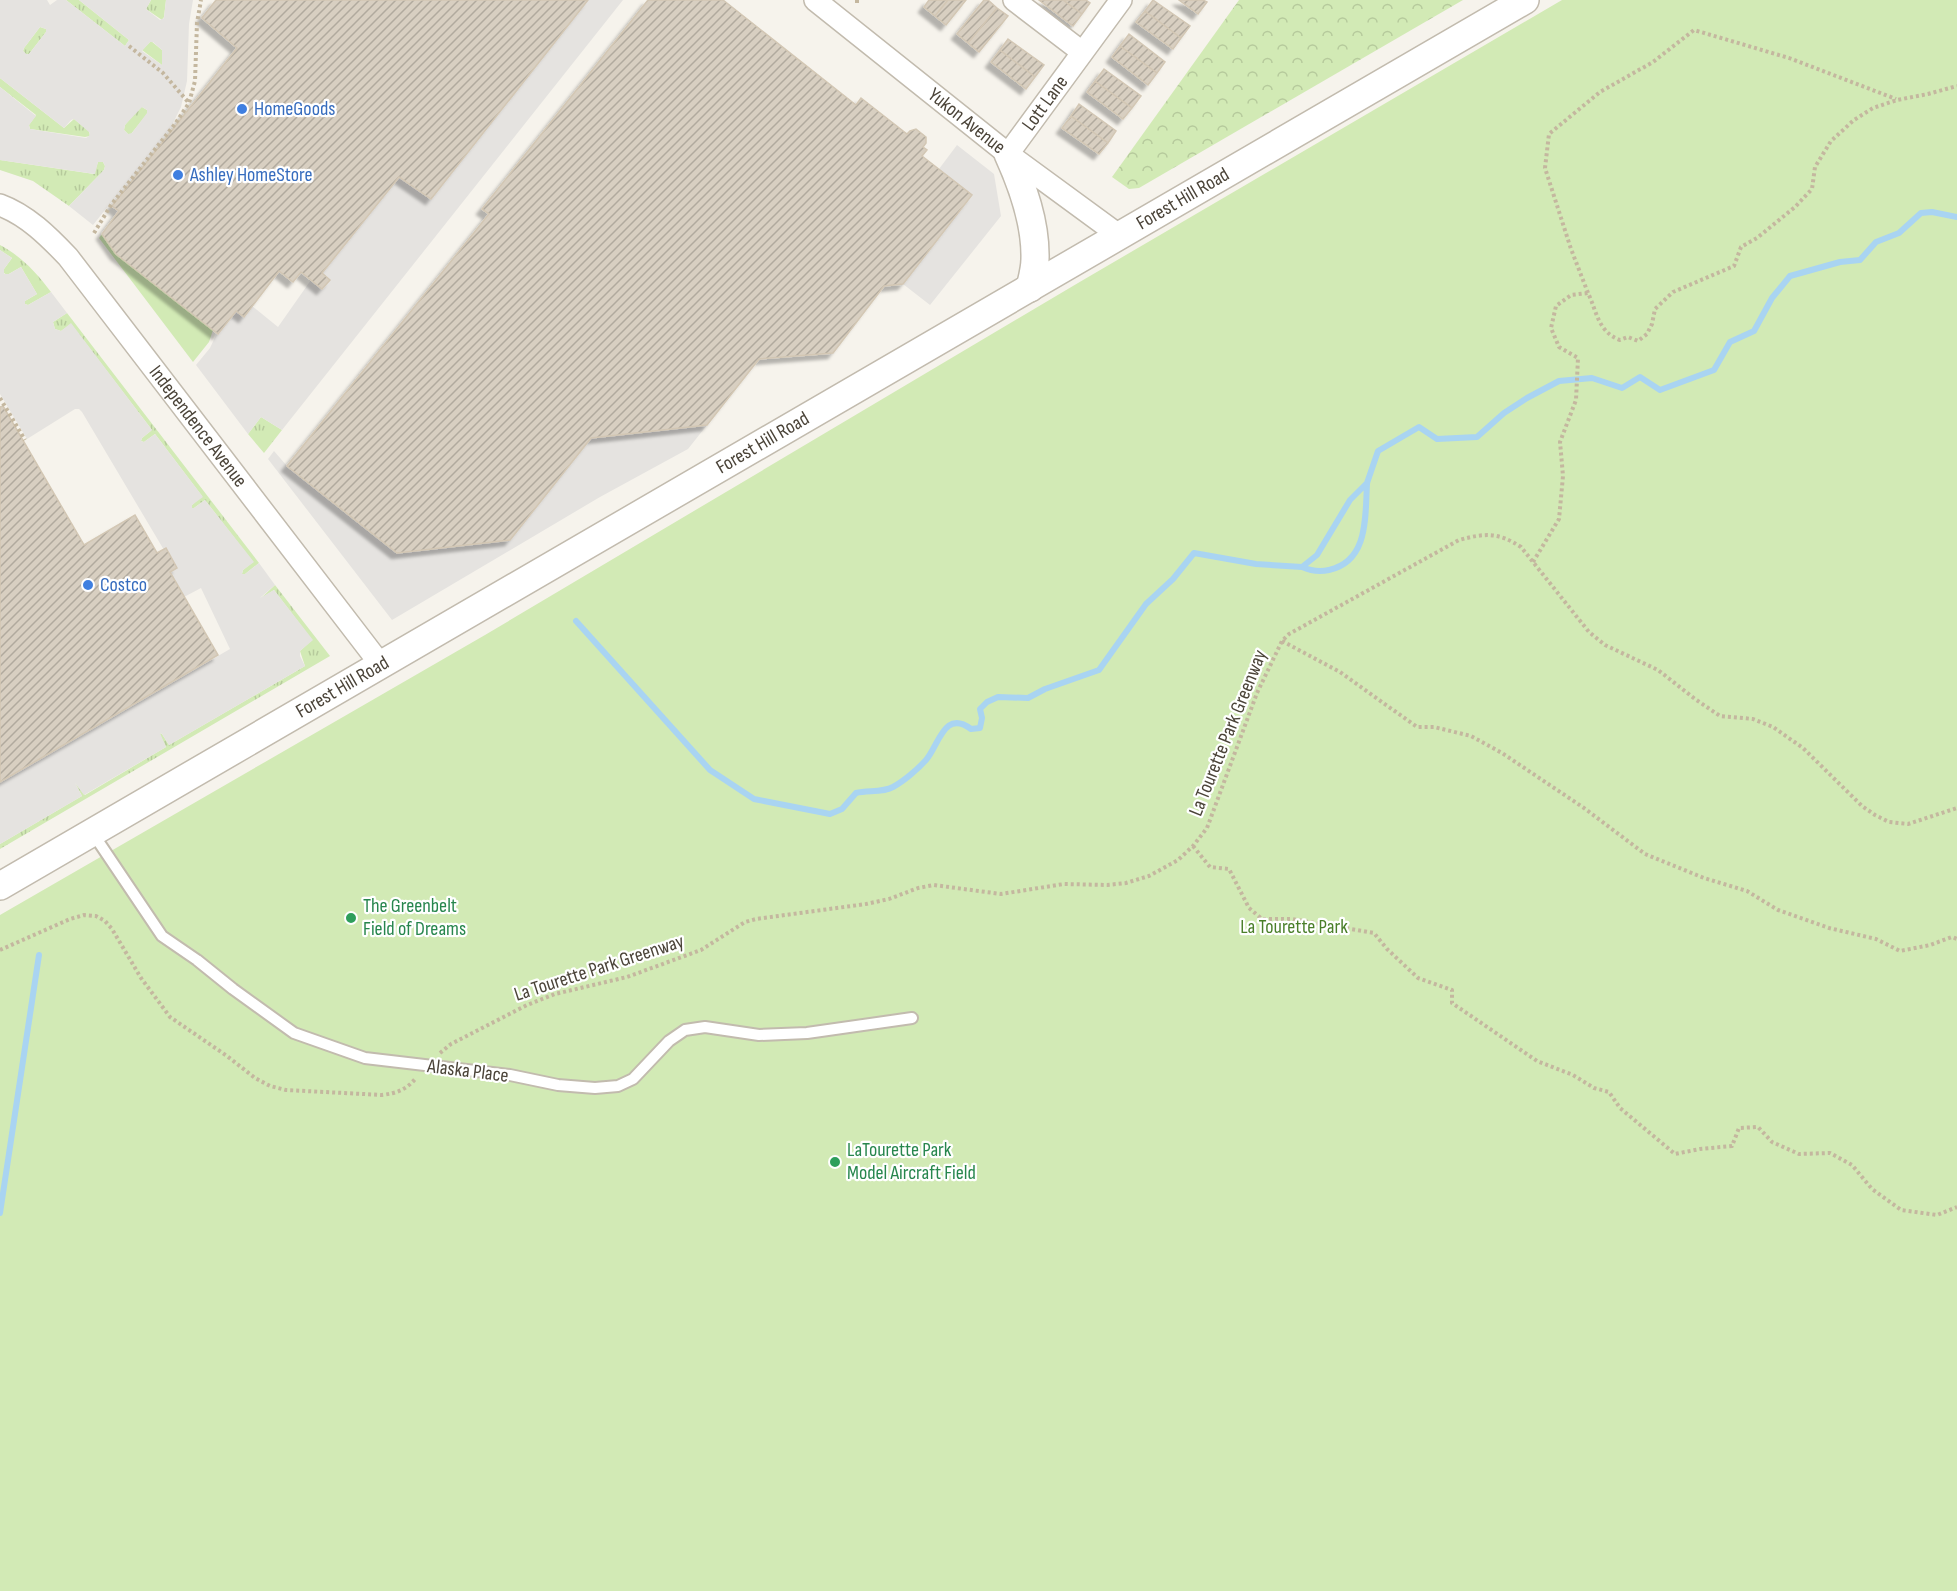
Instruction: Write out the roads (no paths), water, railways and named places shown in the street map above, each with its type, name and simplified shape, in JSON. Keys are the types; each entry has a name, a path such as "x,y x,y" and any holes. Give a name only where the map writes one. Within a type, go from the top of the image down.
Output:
{"street":[{"name":"Yukon Avenue","path":"815,0 1008,154 1120,236"},
{"path":"1014,0 1082,52"},
{"name":"Lott Lane","path":"1008,154 1121,0"},
{"name":"Forest Hill Road","path":"0,886 1525,0"},
{"path":"1008,154 1024,188 1031,223 1035,259 1030,288"},
{"name":"Independence Avenue","path":"0,205 14,210 32,223 68,257 381,665"}],"lane":[{"name":"Alaska Place","path":"92,832 162,936 198,960 233,989 294,1033 365,1058 510,1075 558,1085 595,1088 618,1086 633,1079 669,1041 685,1030 705,1027 759,1035 807,1033 912,1018"}],"waterway":[{"path":"576,621 710,770 754,799 830,814 842,809 856,793 889,789 906,778 931,754 948,726 954,723 971,729 980,728 982,718 980,709 987,702 998,697 1028,698 1045,689 1099,670 1146,604 1173,579 1194,553 1256,564 1302,567 1317,555 1350,500 1367,483 1378,451 1419,427 1437,439 1477,437 1504,413 1559,381 1592,378 1622,388 1640,377 1660,390 1714,370 1730,342 1754,331 1772,298 1790,276 1840,262 1860,260 1876,242 1899,233 1921,213 1932,212 1957,217"},
{"path":"1302,567 1316,571 1329,570 1342,565 1352,557 1358,547 1365,523 1367,484"},
{"path":"0,1213 39,955"}],"place":[{"name":"HomeGoods","path":"242,109"},
{"name":"Ashley HomeStore","path":"178,175"},
{"name":"Costco","path":"88,585"},
{"name":"The Greenbelt Field of Dreams","path":"351,918"},
{"name":"LaTourette Park Model Aircraft Field","path":"835,1162"}],"park label":[{"name":"La Tourette Park","path":"1294,927"}]}
